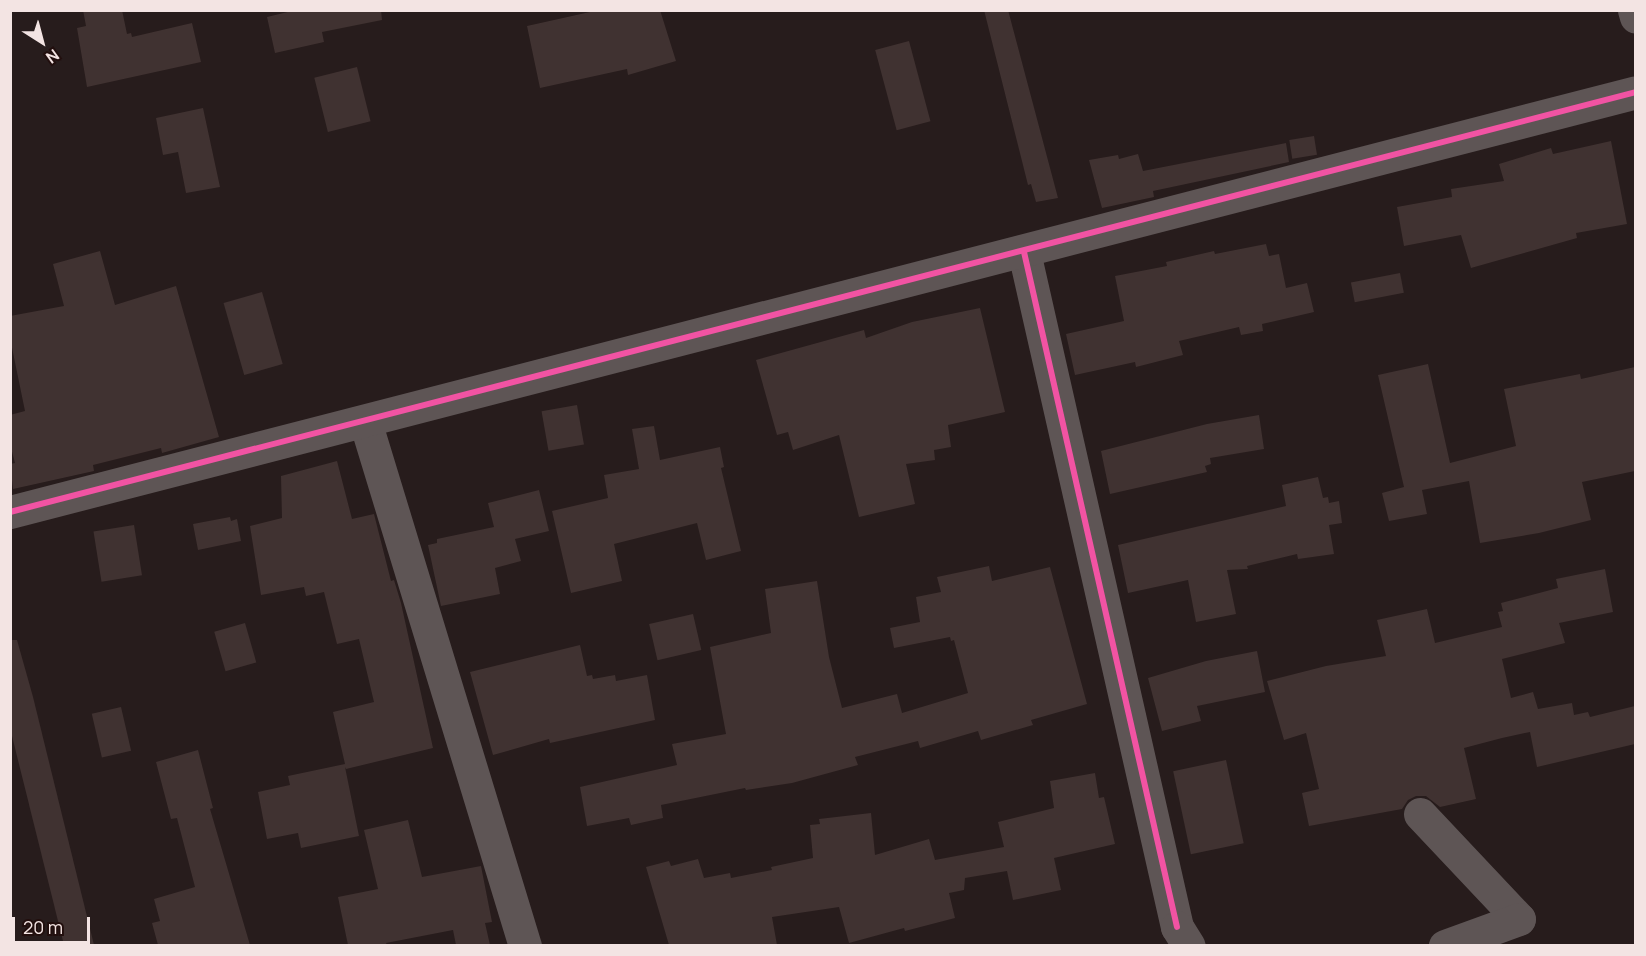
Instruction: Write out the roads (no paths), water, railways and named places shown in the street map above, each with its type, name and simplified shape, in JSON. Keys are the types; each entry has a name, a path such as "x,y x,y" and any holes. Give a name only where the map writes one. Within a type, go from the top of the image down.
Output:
{"street":[{"path":"1634,10 1635,17"},
{"path":"10,512 1024,252 1635,92"},
{"path":"1024,252 1183,936"},
{"path":"365,421 525,945"},
{"path":"1420,814 1519,919 1445,945"}]}
